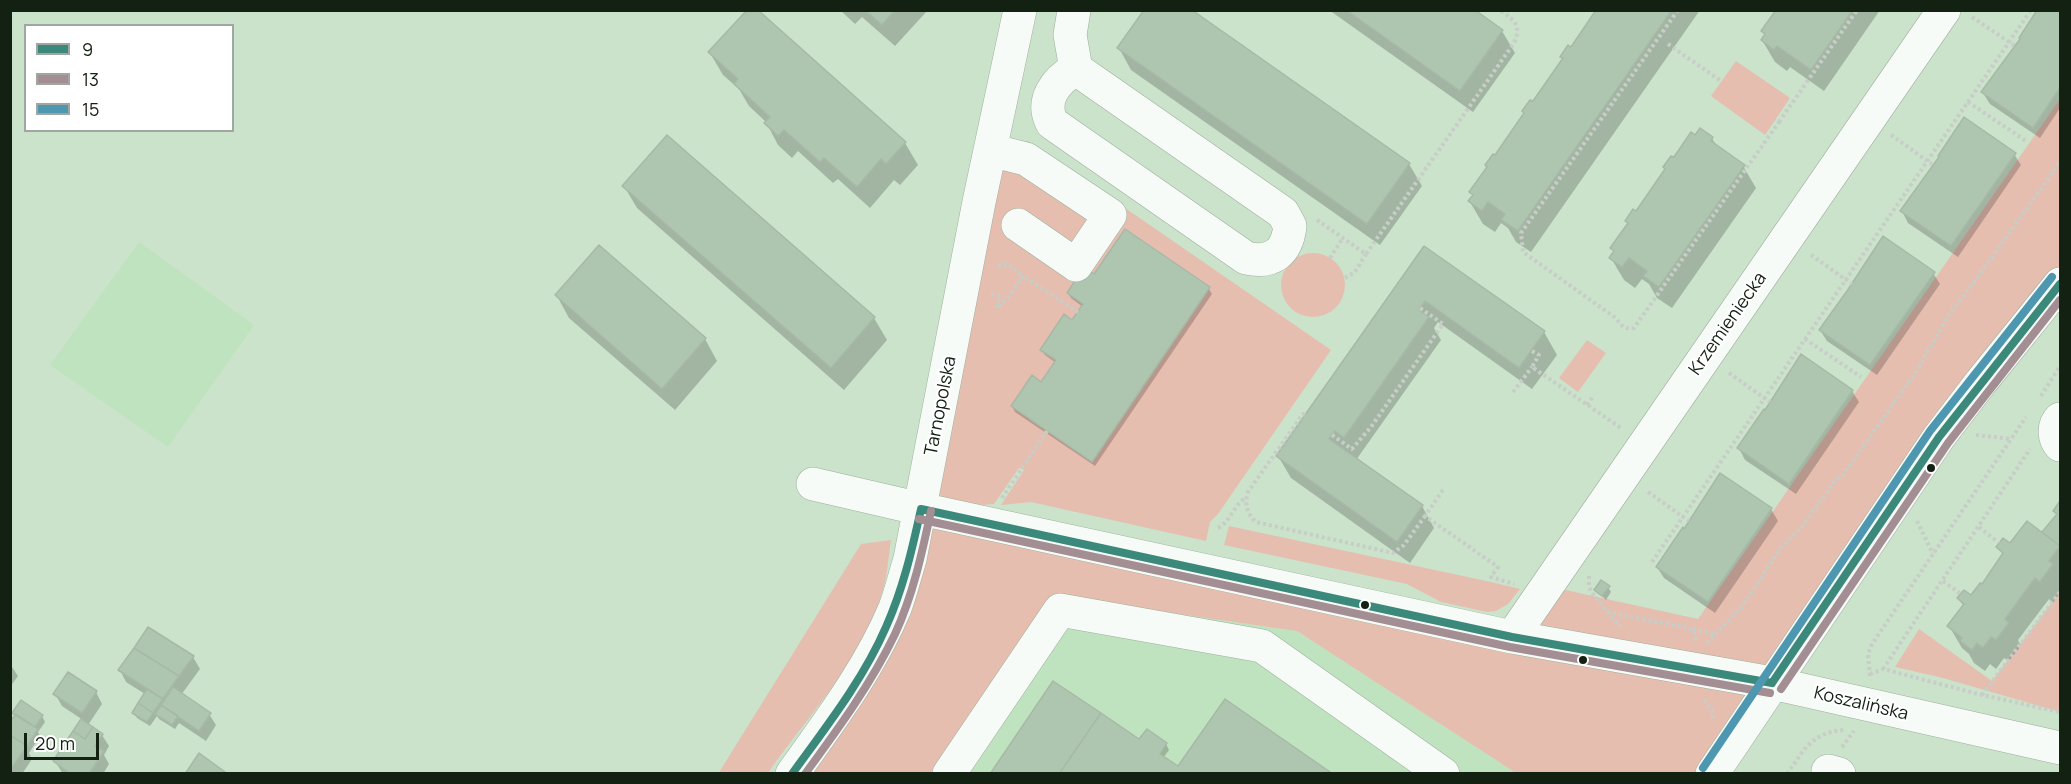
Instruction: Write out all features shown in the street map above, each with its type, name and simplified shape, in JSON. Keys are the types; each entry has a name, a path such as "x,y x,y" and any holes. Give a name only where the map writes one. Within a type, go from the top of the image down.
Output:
{"street":[{"name":"Tarnopolska","path":"792,774 867,664 895,608 910,559 990,150 1020,10"},
{"path":"1074,10 1070,35 1076,69 1283,213 1290,226 1286,245 1270,259 1259,261 1246,258 1052,123 1048,114 1048,100 1063,76 1076,69"},
{"name":"Krzemieniecka","path":"1512,637 1960,18"},
{"path":"990,150 1026,159 1110,215 1076,264 1018,225"},
{"path":"1712,774 1939,437 2061,284"},
{"path":"2042,411 2057,422 2055,433 2047,444"},
{"name":"Koszalińska","path":"813,484 1512,637 1697,662 1772,683 2061,748"},
{"path":"949,774 1060,610 1262,646 1443,774"}],"path":[{"path":"1345,279 1355,272 1514,44 1517,37 1516,23 1513,18 1500,10"},
{"path":"1678,10 1521,233 1523,252 1629,329 1634,328 1857,10"},
{"path":"1960,18 1976,10"},
{"path":"1652,562 2031,10"},
{"path":"1960,18 2015,46"},
{"path":"1668,44 1721,81"},
{"path":"1968,102 2026,141"},
{"path":"1897,125 1889,136 1933,165"},
{"path":"1714,724 1712,710 1699,694 1690,689 1697,662 1716,634 1742,607 1780,549 1800,529 1834,482 1843,476 1918,369 1948,316 2061,162"},
{"path":"1314,218 1366,254"},
{"path":"1330,258 1343,238"},
{"path":"1808,252 1852,284"},
{"path":"995,275 1000,255"},
{"path":"998,266 1008,264 1078,312"},
{"path":"991,294 1000,296 996,308 1007,299 1023,276"},
{"path":"989,303 993,284"},
{"path":"1332,435 1352,449 1371,427 1443,324 1420,308"},
{"path":"1805,339 1861,377"},
{"path":"1513,392 1539,356 1532,351"},
{"path":"1730,365 1726,371 1770,402"},
{"path":"2047,444 1979,527 1883,669 1870,676 1868,654 1872,644 2042,411 2061,366"},
{"path":"1532,367 1625,431"},
{"path":"1565,390 1569,385"},
{"path":"1587,405 1594,395"},
{"path":"1218,528 1224,525 1241,501 1246,498 1303,414 1305,415"},
{"path":"1000,501 1047,431"},
{"path":"1642,488 1689,521"},
{"path":"1246,498 1249,513 1260,524 1389,553 1401,549 1443,490"},
{"path":"1234,510 1249,513"},
{"path":"1425,516 1498,567 1491,577 1515,585"},
{"path":"1979,527 2000,543"},
{"path":"1590,567 1589,587 1598,603 1626,634"},
{"path":"1943,580 1961,594"},
{"path":"1982,695 2061,592"},
{"path":"1607,612 1716,634"},
{"path":"1689,628 1694,631 1697,662"},
{"path":"1883,669 1982,695 2061,712"},
{"path":"1787,774 1811,741 1830,732 1850,730 1861,732 1852,726"}],"shaded area":[{"path":"1736,61 1790,98 1765,135 1711,96"},
{"path":"2060,99 2060,293 1711,773 1516,773 1297,631 1053,596 930,773 792,774 892,614 990,150 1028,141 1331,350 1218,514 1210,522 1206,541 1031,502 1001,505 1024,470 1019,468 994,504 924,509 1524,632 1547,586 1698,619"},
{"path":"139,242 254,325 168,447 50,365"},
{"path":"1313,253 1325,255 1336,262 1343,273 1345,285 1343,297 1336,308 1325,315 1313,317 1301,315 1290,308 1283,297 1281,285 1283,273 1290,262 1301,255"},
{"path":"1587,340 1606,353 1578,392 1559,378"},
{"path":"1229,526 1520,589 1508,604 1496,611 1487,612 1441,602 1407,584 1224,545"},
{"path":"891,540 886,577 867,631 820,704 768,773 718,774 861,544"},
{"path":"2060,592 2060,712 1943,678 1895,667 1919,629 1992,681"},
{"path":"1053,596 1297,631 1516,773 930,774"}],"building":[{"path":"747,10 758,10 906,142 886,164 881,159 857,187 824,158 820,162 784,130 778,136 764,123 770,117 734,84 738,79 708,52"},
{"path":"865,10 895,10 882,25"},
{"path":"1144,10 1192,10 1410,163 1367,224 1117,48"},
{"path":"1346,10 1475,10 1503,30 1460,91"},
{"path":"1596,10 1672,10 1518,231 1501,220 1505,214 1488,202 1482,211 1468,201 1473,195 1469,192 1487,167 1485,165 1493,154 1495,155 1524,113 1522,111 1530,100 1533,101 1563,58 1560,57 1568,45 1571,47"},
{"path":"1776,10 1853,10 1811,70 1777,46 1774,50 1761,40 1765,34 1761,31"},
{"path":"2037,10 2060,10 2060,88 2033,128 1981,92 2020,39"},
{"path":"1964,117 2016,153 1951,246 1900,211 1939,157"},
{"path":"1700,128 1713,137 1711,141 1745,165 1659,287 1643,276 1647,271 1629,258 1622,267 1609,258 1614,251 1610,248 1628,223 1625,221 1633,209 1636,211 1665,169 1663,167 1671,156 1674,157 1691,132 1695,135"},
{"path":"667,135 875,317 831,368 622,186"},
{"path":"1125,229 1210,287 1092,462 1011,406 1032,375 1041,382 1056,360 1040,350 1064,314 1072,320 1083,304 1067,293 1084,267 1094,274"},
{"path":"1883,236 1935,272 1870,365 1819,330"},
{"path":"599,245 706,338 662,389 555,295"},
{"path":"1424,246 1545,331 1519,368 1425,301 1419,310 1429,317 1344,438 1335,431 1329,439 1423,505 1397,542 1276,456"},
{"path":"1801,354 1853,390 1789,484 1737,448"},
{"path":"1720,473 1772,508 1708,602 1656,567"},
{"path":"2060,501 2060,546 2042,532 2057,514 2053,511"},
{"path":"2027,521 2060,546 2049,561 2053,564 2040,582 2035,578 2005,619 2009,623 1996,640 1991,637 1983,648 1977,643 1972,650 1960,641 1962,638 1947,626 1964,604 1957,598 1964,590 1971,595 1980,583 1982,584 2003,553 1996,547 2003,538 2010,543"},
{"path":"1601,580 1610,586 1602,596 1594,590"},
{"path":"148,627 194,656 179,676 134,648"},
{"path":"134,648 179,676 163,699 118,670"},
{"path":"68,672 97,691 82,713 53,694"},
{"path":"1053,681 1101,713 1059,774 990,774"},
{"path":"173,687 211,713 199,731 161,705"},
{"path":"147,689 163,699 153,713 138,703"},
{"path":"1225,699 1333,774 1059,774 1101,713 1139,739 1147,729 1167,743 1160,754 1178,766"},
{"path":"21,700 43,715 35,727 12,713"},
{"path":"138,703 153,713 147,722 132,713"},
{"path":"161,705 178,716 172,725 155,714"},
{"path":"16,714 38,729 27,746 10,735 10,721"},
{"path":"81,719 93,727 85,739 73,731"},
{"path":"93,727 103,734 95,746 104,751 89,774 71,774 53,761 73,731 85,739"},
{"path":"10,735 27,746 10,770"},
{"path":"199,753 228,774 185,774"}],"transit line":[{"name":"15","path":"1703,768 1930,431 2052,277"},
{"name":"9","path":"1772,683 1939,437 2060,284"},
{"name":"13","path":"1781,689 1948,443 2060,300"},
{"name":"9","path":"921,509 1512,637 1772,683"},
{"name":"9","path":"792,774 843,703 877,647 902,584 921,509"},
{"name":"13","path":"805,774 842,723 886,653 912,589 931,511"},
{"name":"13","path":"919,519 1510,647 1770,693"}]}
